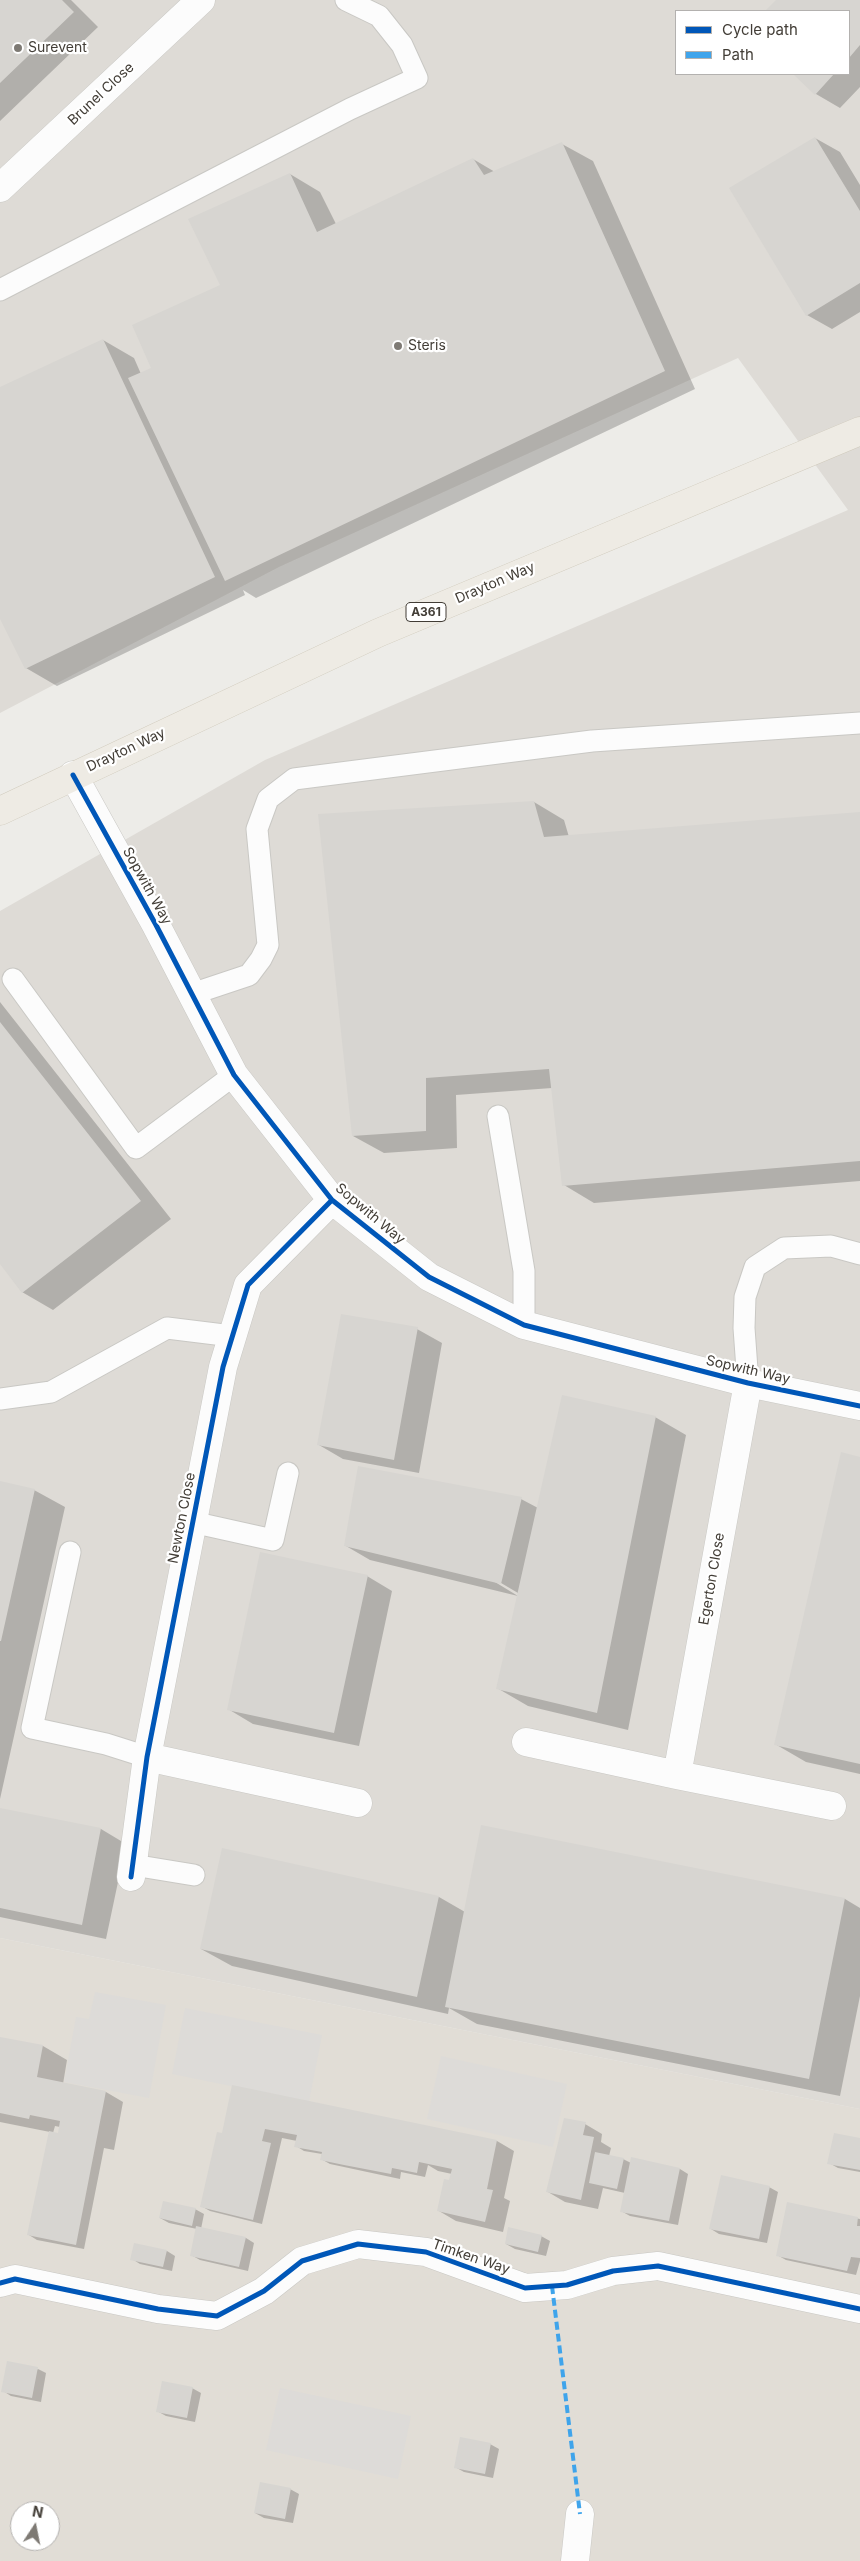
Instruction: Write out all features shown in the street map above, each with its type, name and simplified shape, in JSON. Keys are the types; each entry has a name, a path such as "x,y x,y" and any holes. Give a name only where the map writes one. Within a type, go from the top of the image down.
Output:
{"main road":[{"name":"Drayton Way","path":"0,811 378,633 860,431"}],"street":[{"name":"Brunel Close","path":"0,188 200,0"},
{"name":"Sopwith Way","path":"73,775 234,1075 332,1200 429,1277 524,1325 748,1382 860,1406"},
{"name":"Newton Close","path":"132,1871 147,1757 223,1367 232,1336 248,1285 332,1200"},
{"name":"Egerton Close","path":"677,1775 748,1382"},
{"path":"526,1742 832,1806"},
{"path":"147,1757 358,1803"},
{"name":"Timken Way","path":"0,2283 14,2279 158,2309 217,2316 264,2291 302,2261 358,2244 426,2252 525,2288 567,2285 613,2271 658,2266 860,2309"},
{"path":"575,2561 580,2514"}],"lane":[{"path":"0,290 350,110 417,78 402,45 379,16 346,0"},
{"path":"192,994 249,975 261,959 268,945 257,829 268,799 294,779 592,741 860,723"},
{"path":"13,980 136,1148 234,1075"},
{"path":"498,1116 524,1270 524,1325"},
{"path":"748,1382 744,1328 745,1297 755,1267 784,1248 831,1246 860,1254"},
{"path":"0,1399 51,1392 167,1328 232,1336"},
{"path":"192,1522 273,1540 288,1473"},
{"path":"70,1552 32,1728 106,1744 147,1757"},
{"path":"132,1871 194,1875"}],"shaded area":[{"path":"0,0 860,0 860,2109 0,1938 0,911 265,760 848,510 738,358 279,567 0,713"},
{"path":"0,1938 860,2109 860,2561 0,2561"},
{"path":"95,1992 166,2005 149,2098 64,2082 76,2017 89,2019"},
{"path":"185,2008 322,2035 309,2102 172,2074"},
{"path":"441,2056 567,2084 553,2147 427,2119"},
{"path":"280,2388 411,2416 398,2479 266,2450"}],"building":[{"name":"Surevent","path":"0,0 62,0 74,12 0,83"},
{"path":"776,0 860,0 860,45 850,57 850,10 766,10"},
{"path":"794,75 833,75 815,95"},
{"path":"815,137 860,211 860,283 806,316 729,188"},
{"name":"Steris","path":"562,142 665,371 225,581 128,378 151,368 132,325 220,285 188,219 290,173 317,232 473,158 484,175"},
{"path":"103,339 215,577 25,669 0,619 0,387"},
{"path":"534,801 544,837 860,812 860,1161 562,1186 549,1069 426,1078 426,1131 352,1136 318,814"},
{"path":"0,1022 141,1201 22,1293 0,1264"},
{"path":"341,1314 418,1327 394,1460 317,1445"},
{"path":"562,1395 656,1416 597,1713 496,1689"},
{"path":"841,1452 860,1457 860,1764 774,1745"},
{"path":"358,1466 522,1497 501,1584 344,1546"},
{"path":"0,1481 35,1489 1,1641 0,1641"},
{"path":"260,1552 368,1575 334,1733 227,1710"},
{"path":"0,1808 101,1828 82,1925 0,1908"},
{"path":"481,1825 845,1898 809,2079 445,2007"},
{"path":"222,1848 439,1896 417,1997 200,1949"},
{"path":"0,2037 43,2045 37,2077 106,2091 76,2245 27,2235 49,2131 58,2133 60,2121 30,2115 29,2119 0,2113"},
{"path":"232,2085 497,2140 487,2189 493,2190 485,2222 437,2211 444,2179 449,2180 452,2169 419,2162 417,2173 392,2168 391,2174 320,2160 322,2152 294,2147 297,2135 265,2129 262,2141 271,2143 253,2220 200,2207 217,2132 222,2133"},
{"path":"564,2118 586,2122 583,2135 594,2137 581,2200 546,2192"},
{"path":"834,2133 860,2138 860,2170 827,2164"},
{"path":"595,2152 624,2158 617,2189 589,2183"},
{"path":"631,2157 680,2168 669,2221 620,2212"},
{"path":"721,2175 770,2186 759,2239 709,2229"},
{"path":"163,2201 196,2208 192,2226 159,2218"},
{"path":"787,2202 858,2217 857,2226 860,2226 860,2258 851,2257 847,2271 776,2256"},
{"path":"196,2226 246,2237 239,2267 190,2256"},
{"path":"508,2227 542,2235 538,2252 505,2244"},
{"path":"134,2243 167,2250 163,2267 130,2260"},
{"path":"7,2361 38,2367 32,2398 1,2392"},
{"path":"162,2381 193,2387 187,2418 156,2412"},
{"path":"460,2437 491,2443 485,2474 454,2468"},
{"path":"260,2482 291,2488 285,2519 254,2513"}],"marked path":[{"path":"552,2286 580,2514"}],"cycle path":[{"path":"73,775 156,925 234,1075 332,1200 429,1277 524,1325 748,1383 860,1406"},
{"path":"131,1877 147,1757 223,1367 248,1285 332,1200"},
{"path":"0,2283 15,2279 158,2309 217,2316 264,2291 302,2261 358,2244 426,2252 525,2288 567,2285 613,2271 658,2266 860,2309"}],"place":[{"name":"Surevent","path":"18,48"},
{"name":"Steris","path":"398,346"}]}
